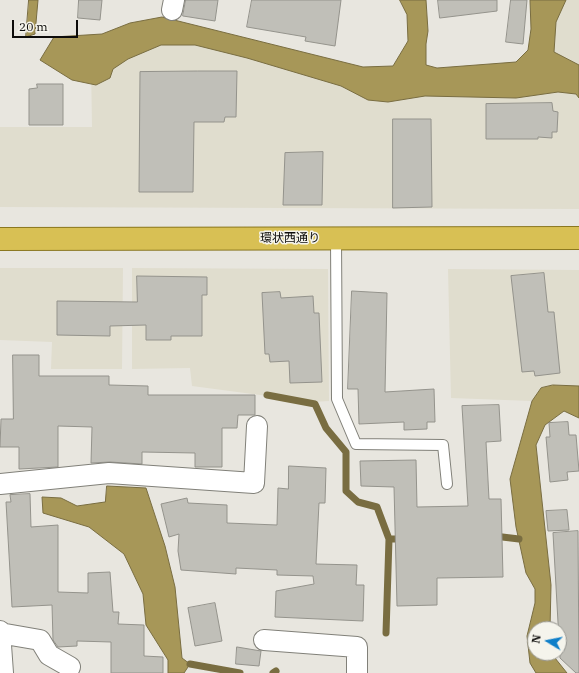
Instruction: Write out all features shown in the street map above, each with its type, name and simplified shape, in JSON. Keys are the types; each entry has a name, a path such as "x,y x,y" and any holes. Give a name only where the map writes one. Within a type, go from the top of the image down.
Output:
{"highway":[{"name":"環状西通り","path":"0,239 579,238"}],"street":[{"path":"0,484 109,473 254,483 257,426"},
{"path":"3,673 0,632 40,640 49,655 70,667"},
{"path":"264,640 357,646 357,673"}],"lane":[{"path":"336,238 337,399 356,444 443,445 447,484"}],"shaded area":[{"path":"29,0 38,0 35,34 26,37"},
{"path":"400,0 426,0 428,31 426,44 426,65 437,68 516,62 528,50 531,29 530,0 566,0 556,22 554,52 579,65 579,98 576,94 558,92 516,98 425,96 388,102 368,100 341,86 247,58 195,45 161,45 128,59 113,69 110,78 96,85 72,80 40,60 54,37 102,34 130,23 162,17 363,67 393,66 408,41 407,15"},
{"path":"555,0 579,0 579,73 548,57"},
{"path":"172,36 405,93 571,88 579,95 579,209 0,207 0,127 92,127 91,64"},
{"path":"0,268 123,268 122,369 51,369 52,342 0,340"},
{"path":"132,268 328,269 329,401 313,402 192,386 190,368 132,369"},
{"path":"448,269 579,270 579,386 553,385 541,388 532,401 451,398"},
{"path":"553,385 579,386 579,418 564,411 545,425 536,445 551,585 550,621 531,621 535,603 535,589 526,573 516,527 510,479 532,401 541,388"},
{"path":"107,486 146,488 165,546 175,587 182,658 190,664 184,673 168,673 168,660 146,625 143,594 124,554 89,527 43,513 42,497 61,498 77,506 105,502"},
{"path":"530,661 557,661 567,673 536,673"}],"building":[{"path":"79,0 102,0 100,20 78,18"},
{"path":"186,0 218,0 215,21 183,16"},
{"path":"252,0 341,0 335,46 305,41 306,37 247,27"},
{"path":"438,0 497,0 497,11 440,18"},
{"path":"511,0 527,0 523,44 506,42"},
{"path":"237,71 236,117 225,117 224,122 194,122 193,192 139,192 140,72"},
{"path":"37,84 63,84 63,125 29,125 29,89 37,88"},
{"path":"552,103 553,111 558,112 557,132 552,132 552,138 538,137 538,139 486,139 486,104"},
{"path":"393,119 431,119 432,207 393,208"},
{"path":"323,152 322,205 283,205 285,153"},
{"path":"544,273 548,312 554,312 560,373 535,376 534,371 522,372 511,276"},
{"path":"137,276 207,277 207,295 202,295 202,336 171,336 171,340 146,340 146,325 110,326 110,336 57,335 57,301 137,302"},
{"path":"352,291 387,293 385,392 434,389 435,422 427,422 427,429 404,430 404,422 359,424 358,389 348,389"},
{"path":"280,292 281,298 313,296 314,313 319,313 322,382 290,383 289,361 270,362 269,354 265,354 262,293"},
{"path":"13,355 39,355 39,376 109,376 109,385 148,386 148,395 255,395 255,415 238,415 237,428 222,428 222,467 195,467 195,453 142,452 142,464 110,462 91,463 92,427 58,426 58,467 19,469 19,447 0,447 1,419 13,419"},
{"path":"499,405 501,441 486,442 489,499 501,499 503,577 437,578 437,605 397,606 394,487 361,486 360,461 416,460 417,507 468,506 462,406"},
{"path":"568,422 569,435 576,435 579,471 567,472 568,480 550,482 546,437 550,437 549,423"},
{"path":"289,466 326,468 325,503 319,503 316,564 357,565 356,585 364,585 363,621 275,617 276,591 314,584 313,576 277,575 277,570 236,568 236,574 181,570 178,551 179,534 169,537 161,504 187,498 188,503 227,505 227,523 277,525 278,488 288,489"},
{"path":"30,494 31,527 58,525 58,592 88,593 88,573 110,572 113,612 119,612 118,624 144,625 144,656 163,657 163,673 111,673 111,642 77,641 77,646 58,647 53,640 52,605 12,607 6,502 11,502 10,495"},
{"path":"567,510 569,530 548,531 546,511"},
{"path":"578,531 579,673 576,673 563,661 567,661 567,621 558,621 553,533"},
{"path":"215,603 222,641 195,646 188,608"},
{"path":"237,647 261,651 259,666 236,664"}],"waterway":[{"path":"267,395 315,404 326,428 346,452 346,491 358,502 377,507 389,539 403,539"},
{"path":"494,536 519,539"},
{"path":"386,633 389,539"},
{"path":"190,664 240,673"}]}
